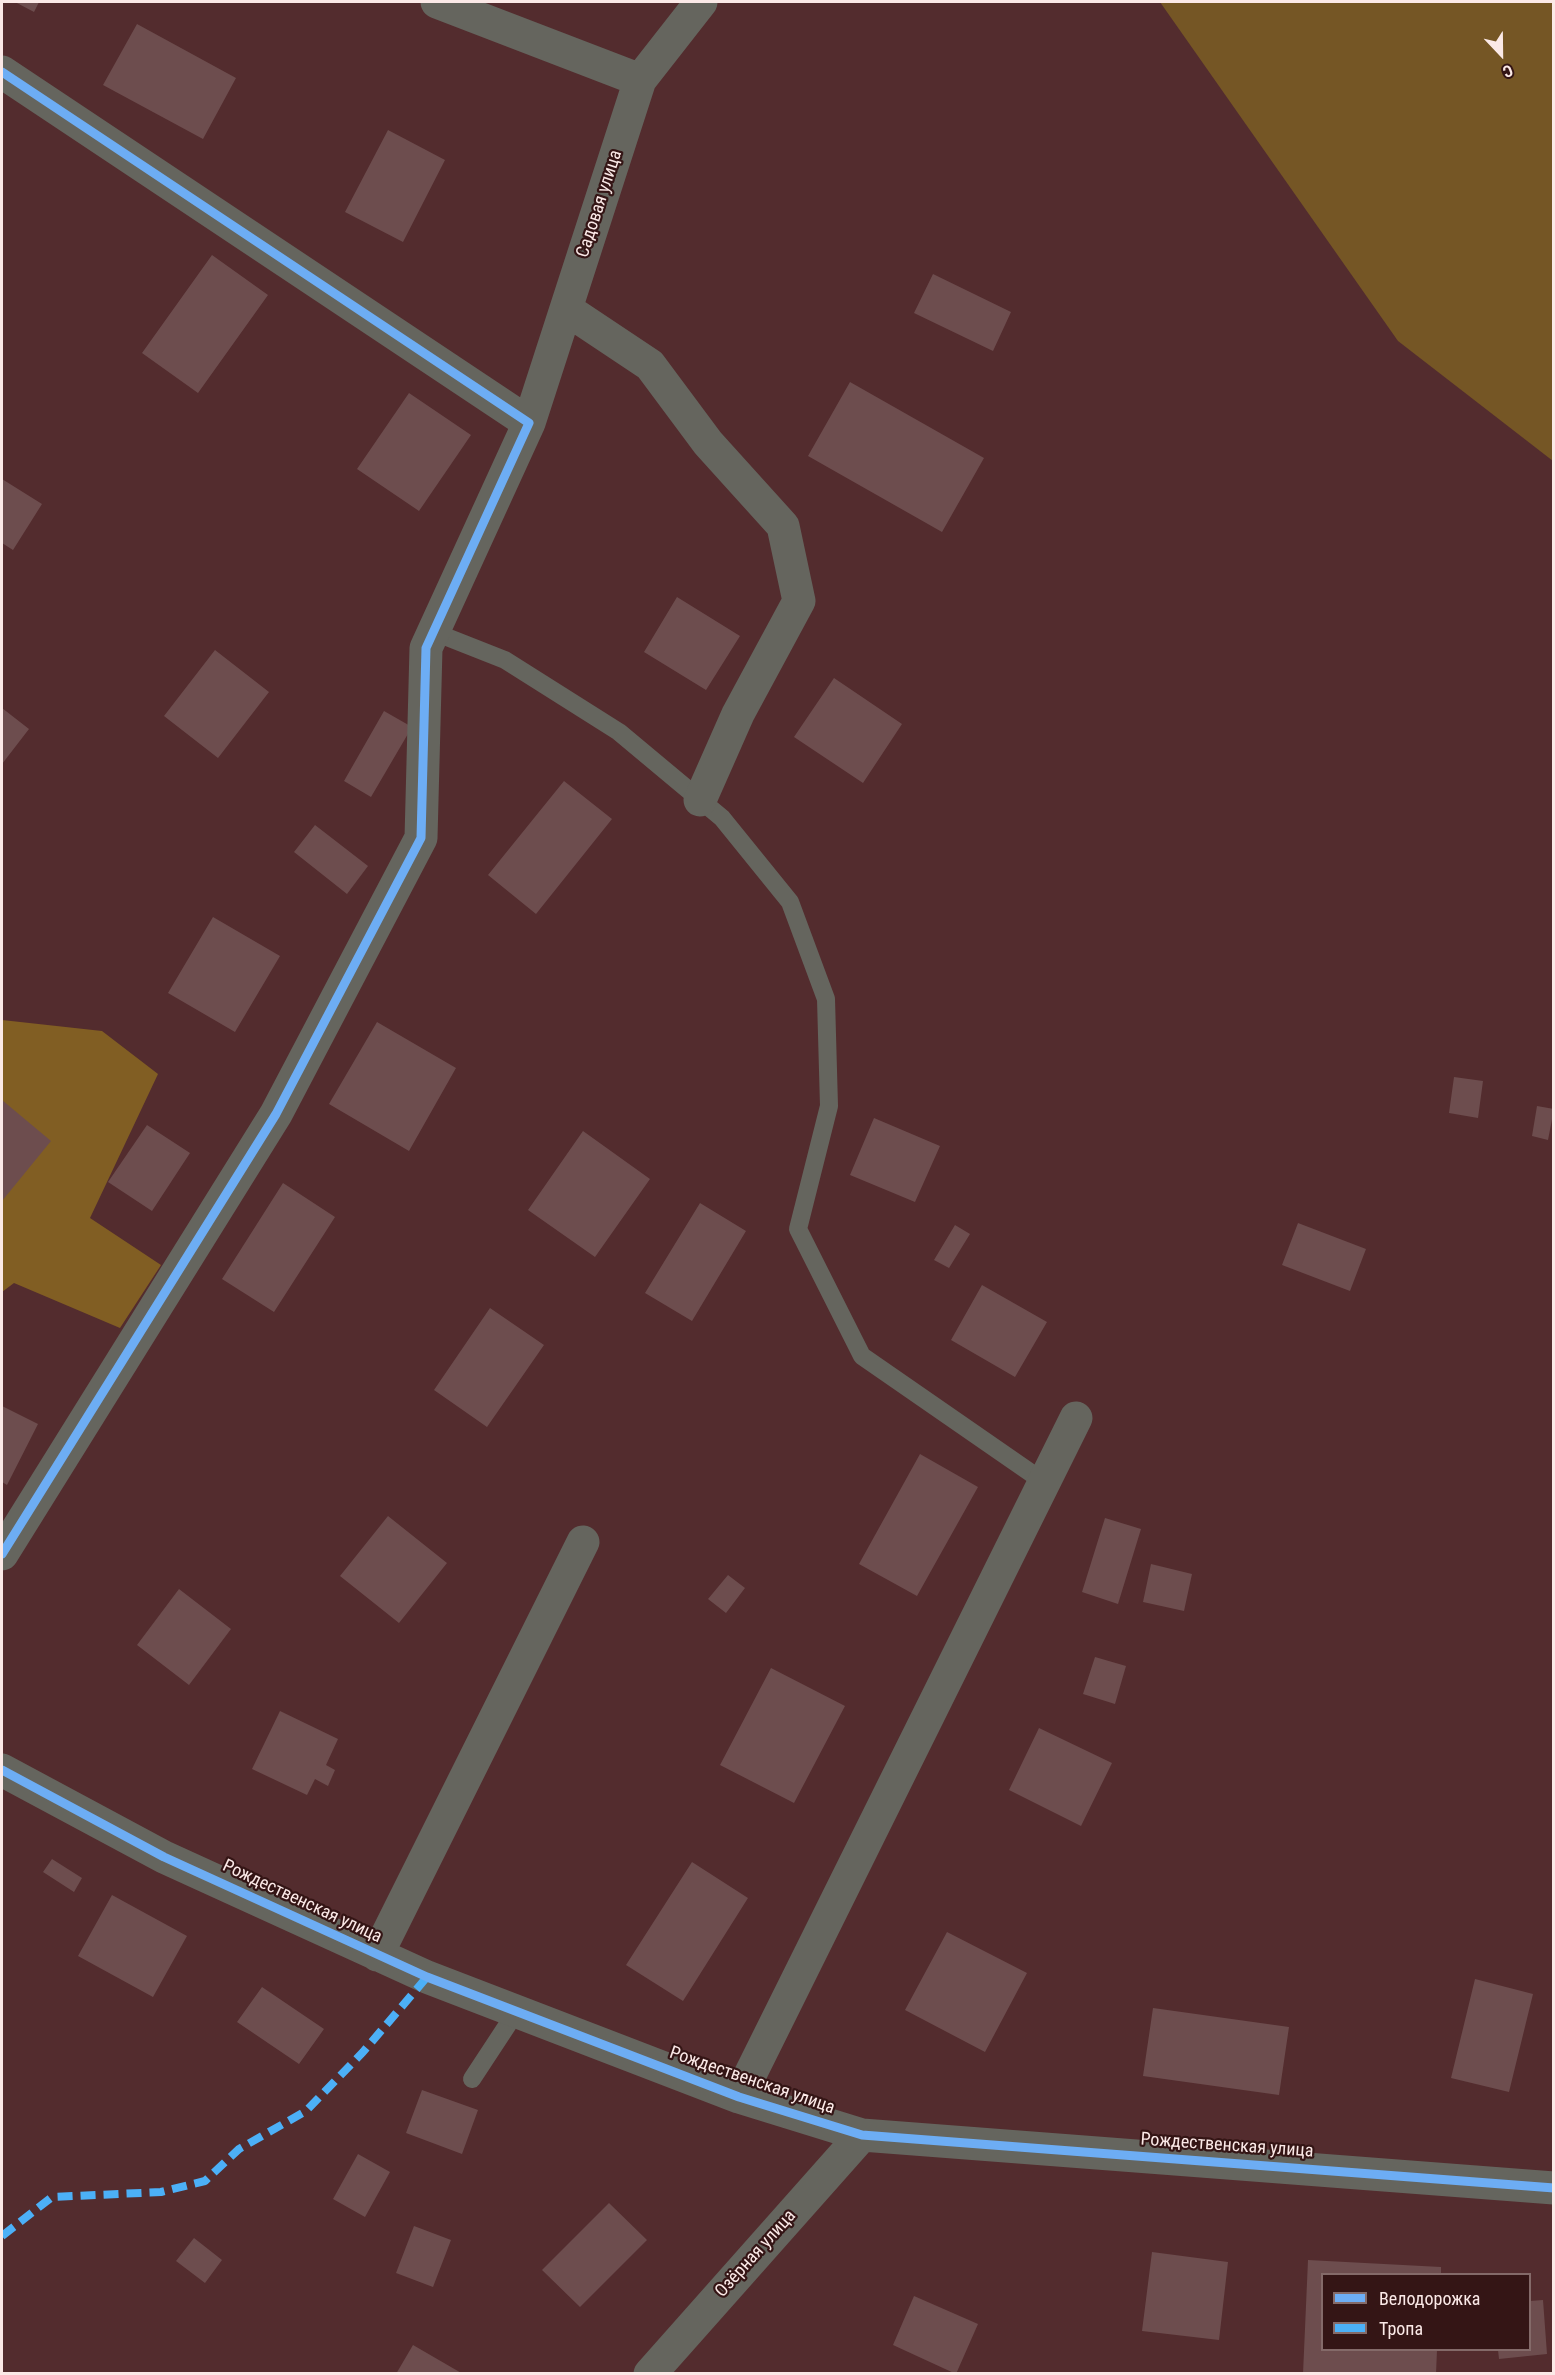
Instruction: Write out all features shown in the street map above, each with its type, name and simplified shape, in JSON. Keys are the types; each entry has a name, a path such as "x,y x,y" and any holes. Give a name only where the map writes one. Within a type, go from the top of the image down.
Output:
{"street":[{"path":"437,2 640,80"},
{"name":"Садовая улица","path":"2,1554 276,1114 421,838 426,648 529,423 640,80 701,2"},
{"path":"2,72 529,423"},
{"path":"566,309 650,365 708,443 783,526 799,601 738,714 700,800"},
{"path":"739,2097 1076,1418"},
{"path":"377,1955 583,1542"},
{"name":"Рождественская улица","path":"2,1770 164,1857 427,1977 739,2097 862,2135 1554,2188"},
{"name":"Озёрная улица","path":"650,2373 862,2135"}],"lane":[{"path":"434,632 505,660 619,732 722,818 790,902 826,999 829,1106 798,1229 862,1356 1044,1482"},
{"path":"472,2079 516,2012"}],"shaded area":[{"path":"1160,2 1553,2 1553,461 1398,341"},
{"path":"2,1020 102,1031 158,1074 90,1218 161,1265 120,1328 14,1283 2,1292"}],"building":[{"path":"15,2 39,2 34,12"},
{"path":"137,24 236,78 203,139 103,85"},
{"path":"388,130 445,160 403,242 345,212"},
{"path":"212,255 268,295 198,393 142,353"},
{"path":"933,274 1011,312 993,351 914,313"},
{"path":"850,382 984,458 942,532 808,456"},
{"path":"409,393 471,435 419,511 357,469"},
{"path":"2,479 42,504 13,550 2,543"},
{"path":"677,597 740,636 706,690 644,652"},
{"path":"215,650 269,692 218,758 164,716"},
{"path":"834,678 902,724 863,783 794,737"},
{"path":"2,708 29,729 2,764"},
{"path":"384,711 412,727 371,797 344,781"},
{"path":"564,781 612,819 536,914 488,875"},
{"path":"315,825 368,866 347,894 294,852"},
{"path":"213,917 280,956 235,1032 168,993"},
{"path":"377,1022 456,1068 409,1151 329,1104"},
{"path":"1454,1077 1483,1081 1478,1118 1449,1113"},
{"path":"2,1100 51,1141 2,1201"},
{"path":"1537,1106 1554,1109 1548,1140 1532,1136"},
{"path":"874,1118 940,1146 915,1202 850,1175"},
{"path":"147,1125 190,1153 152,1211 108,1182"},
{"path":"583,1131 650,1179 595,1257 528,1210"},
{"path":"283,1183 335,1217 274,1312 222,1279"},
{"path":"700,1203 746,1231 692,1321 645,1293"},
{"path":"1298,1223 1366,1249 1350,1291 1282,1265"},
{"path":"955,1225 970,1234 949,1268 934,1260"},
{"path":"982,1285 1047,1322 1015,1377 951,1340"},
{"path":"490,1308 544,1345 487,1427 434,1390"},
{"path":"2,1406 38,1424 7,1485 2,1482"},
{"path":"920,1454 978,1487 917,1596 859,1564"},
{"path":"388,1516 447,1563 399,1623 340,1576"},
{"path":"1105,1518 1141,1529 1118,1604 1082,1592"},
{"path":"1151,1564 1192,1574 1184,1611 1143,1602"},
{"path":"728,1575 745,1588 726,1613 708,1599"},
{"path":"179,1589 231,1629 189,1685 137,1645"},
{"path":"1095,1657 1126,1666 1115,1704 1083,1694"},
{"path":"771,1668 845,1706 794,1803 720,1765"},
{"path":"280,1711 338,1739 326,1765 335,1770 328,1786 315,1779 307,1795 252,1769"},
{"path":"1039,1728 1112,1763 1081,1826 1009,1790"},
{"path":"52,1859 82,1878 74,1892 43,1872"},
{"path":"692,1862 748,1898 683,2001 626,1965"},
{"path":"112,1895 187,1936 153,1997 78,1956"},
{"path":"947,1932 1027,1973 985,2052 905,2010"},
{"path":"1475,1979 1533,1994 1509,2092 1451,2078"},
{"path":"262,1987 324,2029 299,2064 237,2022"},
{"path":"1153,2008 1289,2027 1279,2095 1143,2076"},
{"path":"422,2090 478,2110 462,2154 406,2133"},
{"path":"358,2154 390,2172 365,2217 333,2199"},
{"path":"609,2203 647,2240 580,2307 542,2270"},
{"path":"414,2226 451,2240 433,2287 396,2273"},
{"path":"194,2238 222,2260 205,2283 176,2261"},
{"path":"1152,2252 1228,2262 1219,2340 1142,2331"},
{"path":"1308,2260 1441,2267 1441,2273 1321,2273 1321,2351 1437,2351 1436,2374 1303,2374"},
{"path":"914,2296 978,2324 956,2374 893,2345"},
{"path":"1543,2300 1547,2354 1499,2359 1498,2351 1531,2351 1531,2301"},
{"path":"413,2345 463,2374 396,2374"}],"marked path":[{"path":"2,2236 52,2197 161,2192 205,2181 239,2149 306,2111 363,2052 427,1977"}],"cycle path":[{"path":"2,72 529,423 426,648 421,838 276,1114 2,1554"},
{"path":"2,1770 164,1857 427,1977 739,2097 862,2135 1554,2188"}]}
